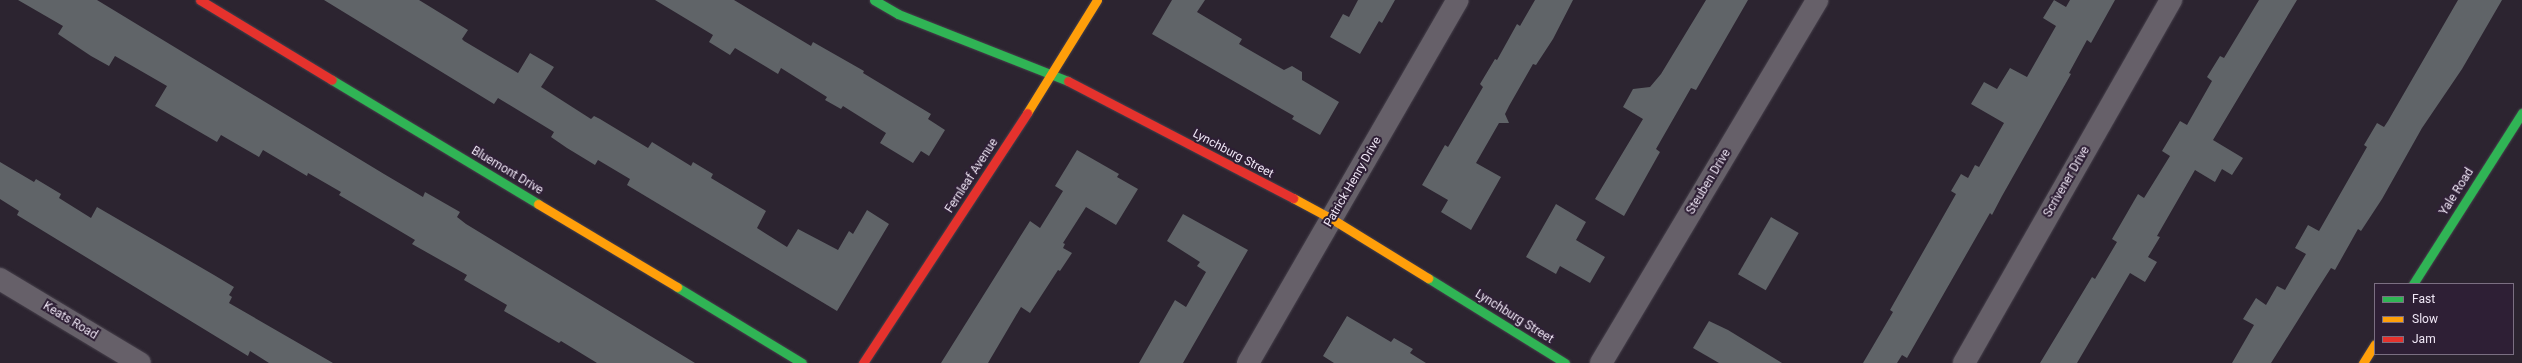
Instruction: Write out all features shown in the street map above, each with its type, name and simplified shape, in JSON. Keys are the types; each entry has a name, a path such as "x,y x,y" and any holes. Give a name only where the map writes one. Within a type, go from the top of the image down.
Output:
{"street":[{"name":"Bluemont Drive","path":"200,0 802,363"},
{"name":"Lynchburg Street","path":"874,0 898,14 1054,73 1332,219 1565,363"},
{"name":"Fernleaf Avenue","path":"863,363 1054,73 1097,0"},
{"name":"Patrick Henry Drive","path":"1248,363 1458,0"},
{"name":"Steuben Drive","path":"1601,363 1817,0"},
{"name":"Scrivener Drive","path":"1964,363 2171,0"},
{"name":"Yale Road","path":"2414,283 2522,113"},
{"name":"Keats Road","path":"0,279 140,363"},
{"path":"2363,363 2374,346"}],"building":[{"path":"18,0 97,0 423,197 425,192 460,212 457,217 466,224 695,363 597,363 561,341 559,343 504,311 507,305 464,280 467,275 412,244 415,240 339,195 341,192 308,173 307,176 263,150 259,157 221,135 217,142 155,106 167,86 115,56 109,66 91,56 58,34 63,26"},
{"path":"324,0 419,0 468,30 462,39 464,41 518,73 530,53 554,67 541,87 591,119 594,116 600,119 648,148 652,142 691,166 693,162 713,174 711,178 766,211 757,228 787,247 798,229 838,250 849,231 853,234 867,210 889,224 837,311 627,185 630,179 598,160 595,165 567,148 551,137 554,132 498,98 494,104"},
{"path":"655,0 734,0 811,46 813,42 864,71 863,73 931,114 928,119 945,130 929,156 921,151 913,163 880,143 886,133 843,106 841,109 825,100 827,97 781,68 778,74 735,48 730,55 709,42 713,35"},
{"path":"1172,0 1205,0 1197,12 1242,39 1239,44 1284,70 1292,66 1302,72 1302,80 1339,102 1320,135 1292,119 1294,116 1152,34"},
{"path":"1358,0 1395,0 1382,23 1379,21 1360,54 1330,37 1343,14 1349,17"},
{"path":"1535,0 1573,0 1553,39 1536,65 1533,64 1509,106 1505,114 1509,123 1499,123 1476,163 1501,177 1471,230 1441,212 1448,200 1422,185 1445,145 1448,147 1483,87 1480,84 1495,59 1497,60 1517,24 1520,26"},
{"path":"1706,0 1748,0 1696,90 1691,88 1656,149 1660,152 1624,216 1595,199 1643,119 1623,107 1633,89 1650,87 1661,74"},
{"path":"2054,0 2066,7 2070,0 2115,0 2091,43 2087,40 2069,73 2071,74 1992,215 1990,213 1907,358 1902,355 1897,363 1863,363 1893,312 1890,310 1956,194 1951,191 1961,174 1968,178 1975,165 1979,167 2004,123 1971,104 1984,82 1997,89 2010,68 2027,77 2056,26 2043,18"},
{"path":"2259,0 2297,0 2213,140 2243,158 2232,175 2222,169 2215,182 2195,170 2157,236 2160,237 2148,257 2157,262 2145,282 2130,273 2077,363 2040,363 2092,277 2095,279 2117,242 2112,239 2138,194 2144,198 2170,156 2162,151 2180,121 2187,125 2212,81 2207,77 2220,56 2224,58"},
{"path":"2458,0 2502,0 2462,69 2422,128 2382,199 2361,231 2358,229 2335,270 2331,268 2271,363 2232,363 2254,325 2243,319 2256,298 2266,305 2277,286 2285,290 2306,254 2295,248 2308,225 2319,231 2367,147 2364,145 2377,123 2384,127 2388,121"},
{"path":"1077,150 1119,174 1117,177 1138,189 1116,225 1086,207 1063,243 1065,244 1063,248 1072,253 1060,271 1058,270 1030,313 1021,307 988,363 941,363 1030,221 1040,228 1063,191 1055,186"},
{"path":"0,162 34,182 36,179 61,194 59,198 91,218 97,207 234,287 229,295 232,297 229,303 333,363 269,363 250,351 248,356 17,215 19,211 0,199"},
{"path":"1556,204 1586,222 1576,240 1605,257 1590,283 1560,266 1556,274 1526,257"},
{"path":"1183,214 1248,250 1183,363 1139,363 1175,300 1186,307 1206,272 1197,266 1200,262 1167,241"},
{"path":"1771,217 1799,233 1766,290 1738,274"},
{"path":"1347,316 1391,342 1394,338 1413,349 1410,353 1426,363 1334,363 1323,356"},
{"path":"1709,321 1728,330 1782,363 1719,363 1693,348"}],"traffic: fast":[{"path":"874,0 898,14 1068,81"},
{"path":"332,80 538,204"},
{"path":"2414,283 2522,113"},
{"path":"1428,278 1565,363"},
{"path":"677,287 802,363"}],"traffic: slow":[{"path":"1027,113 1097,0"},
{"path":"1293,198 1332,219 1428,278"},
{"path":"538,204 677,287"},
{"path":"2363,363 2374,346"}],"traffic: jam":[{"path":"200,0 332,80"},
{"path":"1068,81 1293,198"},
{"path":"863,363 1027,113"}]}
